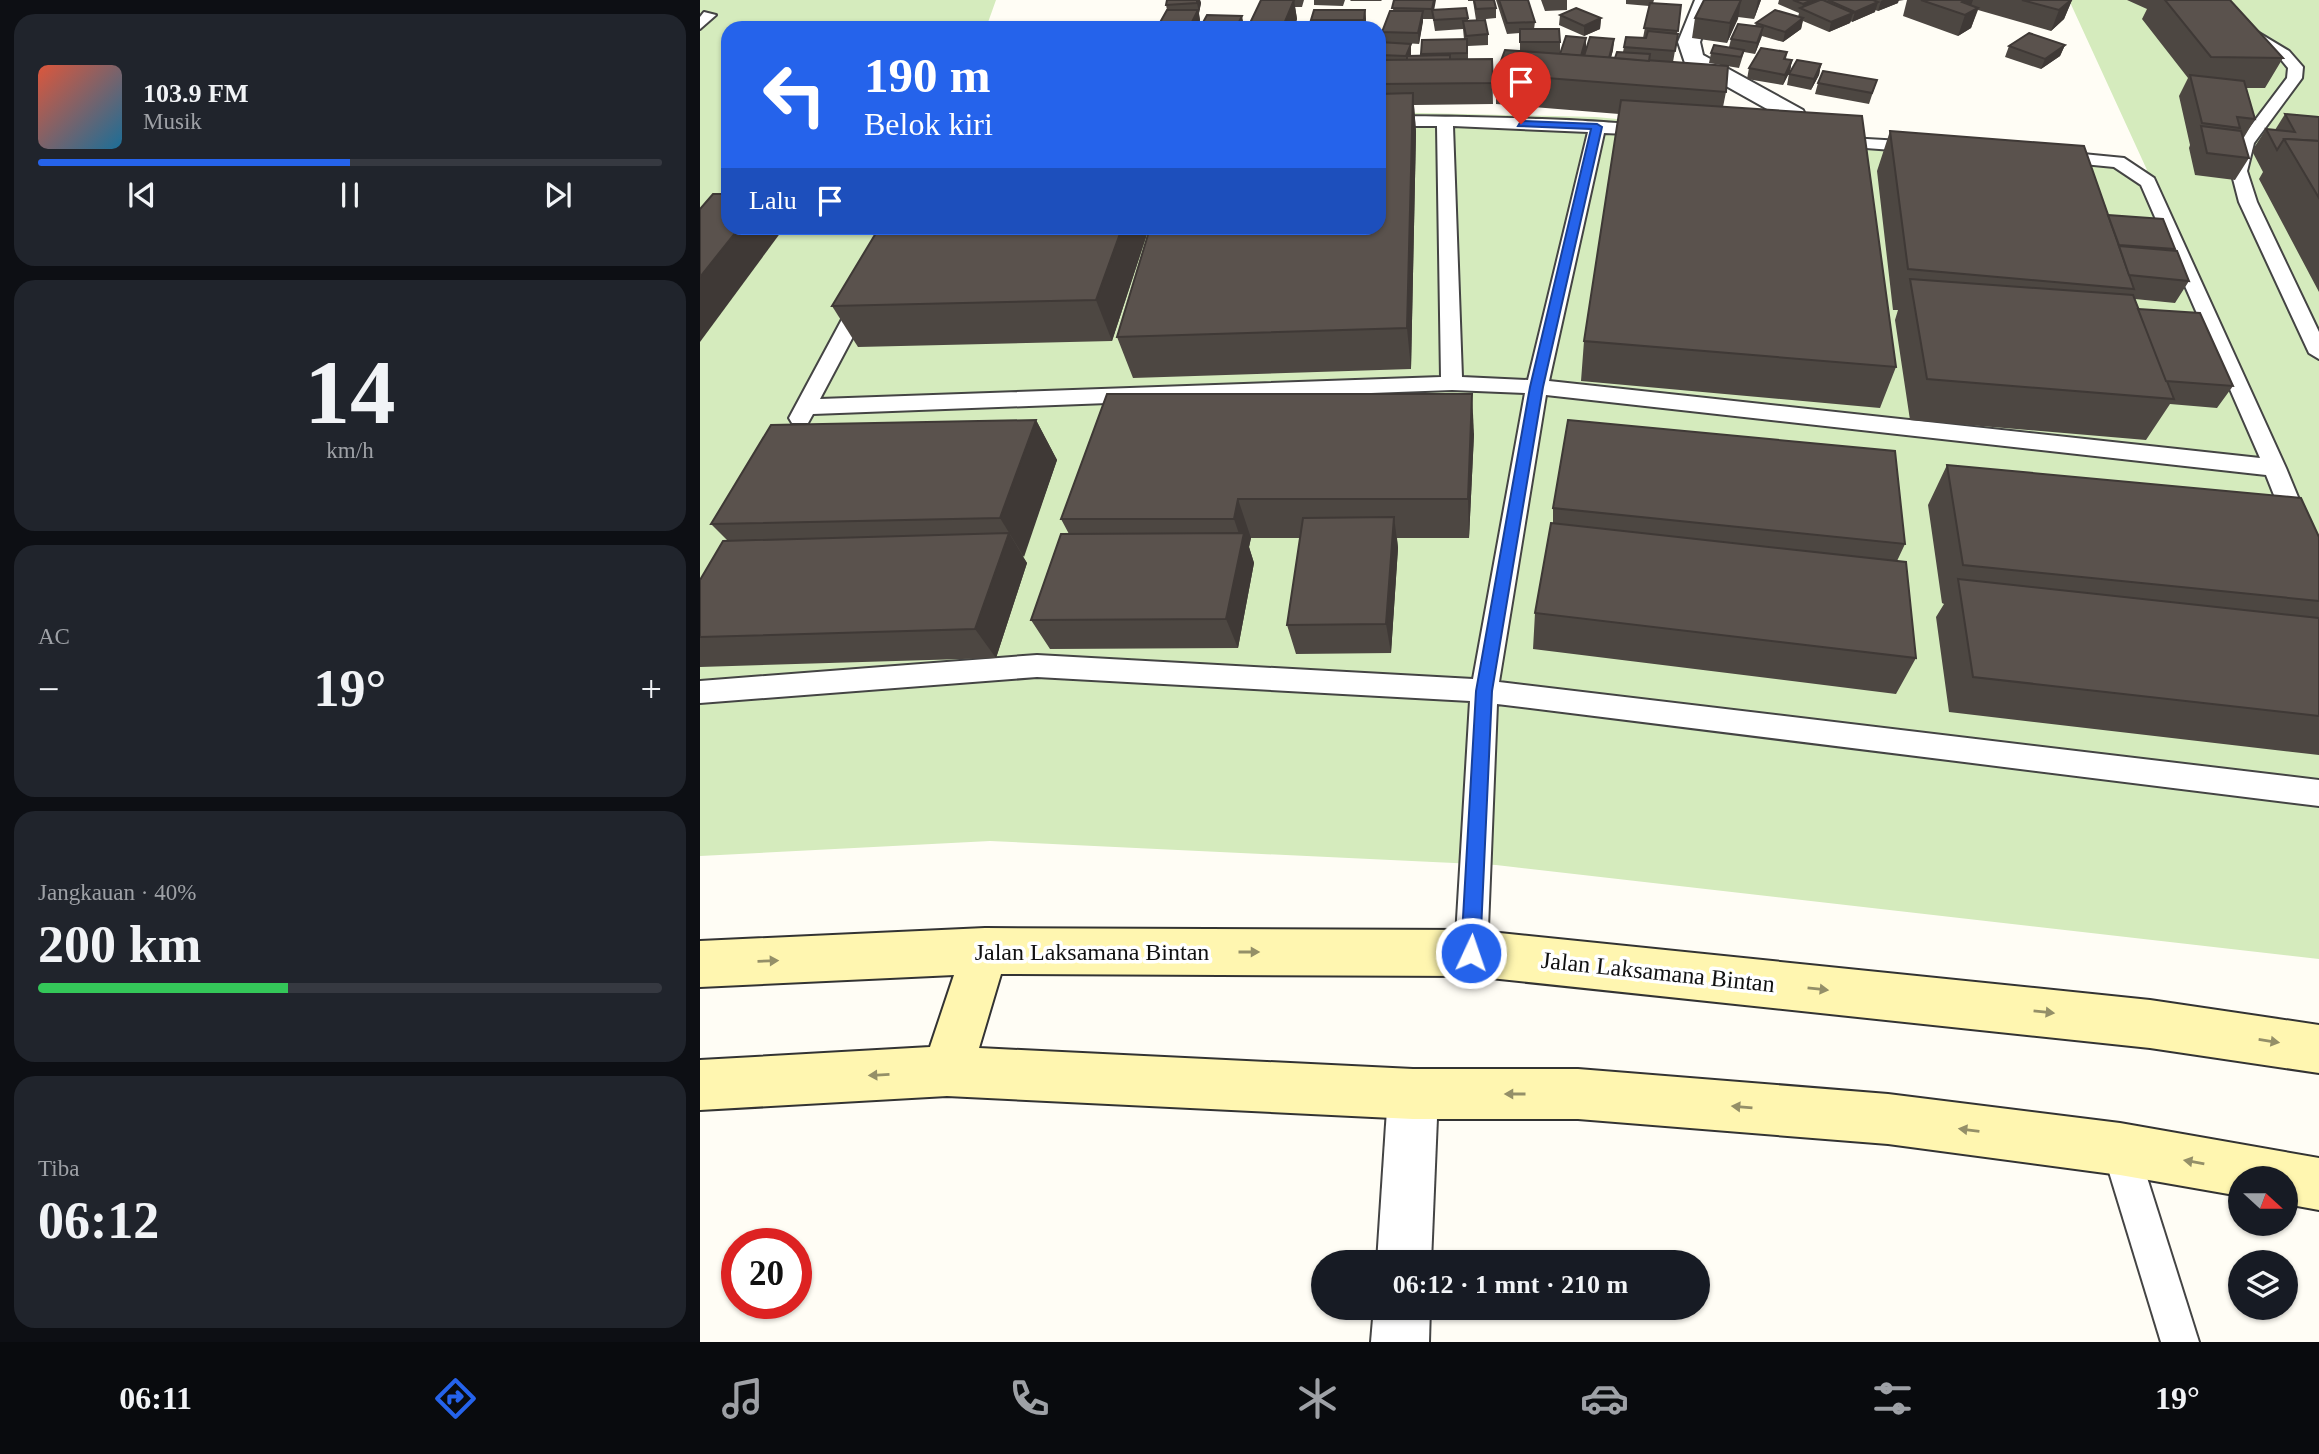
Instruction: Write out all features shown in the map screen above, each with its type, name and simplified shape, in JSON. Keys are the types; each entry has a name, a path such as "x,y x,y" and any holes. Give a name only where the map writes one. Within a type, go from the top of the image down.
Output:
{"main road":[{"name":"Jalan Laksamana Bintan","path":"700,964 985,951 1471,953 2136,1022 2319,1049"},
{"path":"947,1071 985,951"},
{"path":"700,1085 947,1071 1413,1094 1578,1094 1888,1119 2120,1149 2228,1168"},
{"path":"2298,1180 2319,1184"}],"street":[{"path":"1705,0 1689,41 1693,58 1795,115 1798,139"},
{"path":"1405,1250 1413,1094"},
{"path":"1400,1342 1401,1320"}],"lane":[{"path":"2231,19 2284,54 2296,67 2294,78 2246,143 2239,171 2248,202 2319,353"},
{"path":"1386,121 1667,131"},
{"path":"1445,121 1452,383"},
{"path":"1471,953 1484,691 1536,387 1597,127"},
{"path":"1798,139 1929,148"},
{"path":"2040,155 2118,162 2148,182 2275,468 2319,578"},
{"path":"788,443 876,275"},
{"path":"806,407 1452,383 1536,387 2275,468"},
{"path":"1120,421 1129,395"},
{"path":"1037,666 1046,640"},
{"path":"700,692 1037,666 1484,691 2319,793"},
{"path":"2120,1149 2180,1342"}],"green space":[{"path":"700,0 996,0 988,21 721,21 721,235 1386,235 1386,112 1596,117 2147,170 2069,0 2319,0 2319,959 1496,865 990,841 700,856"}],"building":[{"path":"1167,0 1197,0 1197,3 1166,5"},
{"path":"1261,0 1294,0 1285,21 1251,21"},
{"path":"1394,0 1434,0 1432,9 1392,8"},
{"path":"1474,0 1494,0 1496,8 1476,9"},
{"path":"1499,0 1528,0 1535,22 1507,23"},
{"path":"1704,0 1741,0 1730,23 1695,18"},
{"path":"1793,0 1812,0 1803,4"},
{"path":"1820,0 1853,13 1831,22 1800,8"},
{"path":"1828,0 1873,0 1878,2 1855,12"},
{"path":"1921,0 1965,0 1962,2 1978,8 1965,15"},
{"path":"2022,0 2071,0 2059,10"},
{"path":"2165,0 2230,0 2283,58 2211,57"},
{"path":"1650,3 1681,5 1678,31 1644,28"},
{"path":"1466,8 1468,18 1434,20 1432,10"},
{"path":"1576,8 1601,18 1584,26 1560,15"},
{"path":"1167,10 1198,10 1192,21 1161,21"},
{"path":"1314,10 1365,10 1364,20 1311,20"},
{"path":"1775,10 1803,18 1785,32 1756,23"},
{"path":"1390,11 1423,11 1418,33 1386,32"},
{"path":"1207,15 1242,16 1240,21 1204,21"},
{"path":"1485,20 1488,34 1466,36 1463,21"},
{"path":"1738,24 1763,27 1757,43 1731,39"},
{"path":"1520,29 1559,29 1560,42 1520,42"},
{"path":"1648,31 1678,34 1675,51 1624,47 1626,37 1646,38"},
{"path":"2029,33 2065,45 2045,59 2009,46"},
{"path":"1566,36 1586,38 1581,56 1560,54"},
{"path":"1590,37 1614,39 1609,58 1584,56"},
{"path":"1467,39 1467,53 1421,54 1422,40"},
{"path":"1386,42 1411,44 1406,56 1386,55"},
{"path":"1714,45 1744,50 1741,57 1711,53"},
{"path":"1761,48 1787,52 1784,59 1792,60 1785,75 1749,68"},
{"path":"1505,50 1728,66 1726,92 1496,74"},
{"path":"1617,52 1650,54 1649,61 1615,58"},
{"path":"1450,55 1450,60 1407,60 1407,56"},
{"path":"1492,59 1493,83 1386,84 1386,60"},
{"path":"1797,60 1821,64 1814,79 1789,74"},
{"path":"1823,71 1877,80 1872,93 1818,83"},
{"path":"2190,75 2244,81 2255,119 2237,117 2240,128 2202,123"},
{"path":"1413,93 1407,328 1117,337 1148,235 1386,235 1386,94"},
{"path":"1621,100 1862,116 1896,367 1584,341"},
{"path":"2285,114 2319,117 2319,141 2284,139 2277,150 2266,129 2295,132"},
{"path":"2201,126 2241,131 2249,158 2207,153"},
{"path":"1890,131 2084,146 2134,289 1908,269"},
{"path":"2284,139 2319,141 2319,198"},
{"path":"713,194 721,194 721,235 733,235 700,277 700,209"},
{"path":"2108,215 2163,219 2175,249 2119,245"},
{"path":"875,235 1119,235 1096,300 832,306"},
{"path":"2119,246 2177,251 2189,281 2129,275"},
{"path":"1910,279 2133,295 2174,399 1927,379"},
{"path":"2138,309 2200,313 2233,386 2166,381"},
{"path":"1107,394 1472,394 1468,499 1238,499 1234,519 1061,519"},
{"path":"1036,420 1000,518 711,524 771,425"},
{"path":"1568,420 1895,451 1905,544 1553,508"},
{"path":"1947,465 2301,498 2319,537 2319,601 1963,565"},
{"path":"1394,517 1386,624 1287,625 1303,518"},
{"path":"1551,523 1906,562 1916,658 1535,613"},
{"path":"1009,533 975,629 700,637 700,580 723,541"},
{"path":"1244,533 1226,619 1031,620 1061,534"},
{"path":"1958,579 2319,618 2319,716 1973,677"}],"route":[{"path":"1471,953 1484,691 1536,387 1597,127 1521,124"}]}
